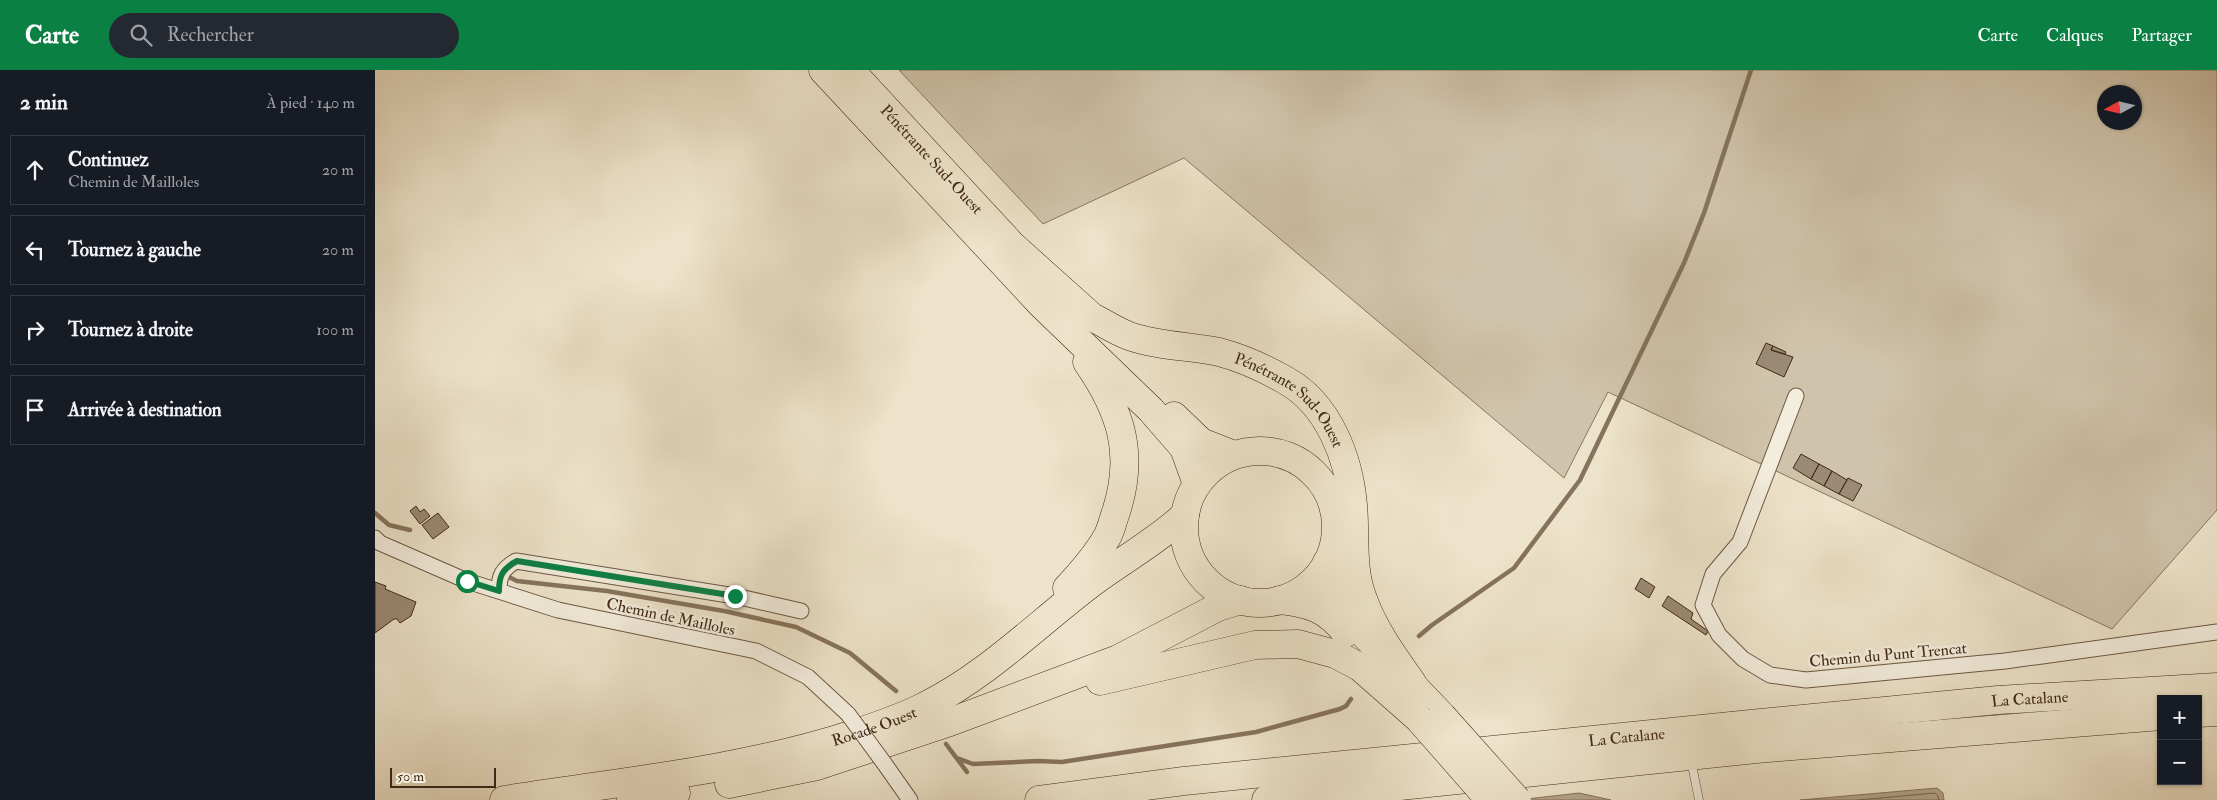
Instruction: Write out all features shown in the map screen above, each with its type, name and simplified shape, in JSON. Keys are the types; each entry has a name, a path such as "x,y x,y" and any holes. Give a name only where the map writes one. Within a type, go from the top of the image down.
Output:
{"highway":[{"path":"823,70 1041,304 1151,410 1183,448 1197,484"},
{"name":"Pénétrante Sud-Ouest","path":"850,70 1179,422 1201,442 1234,455"},
{"name":"Pénétrante Sud-Ouest","path":"1014,247 1092,317 1129,336 1176,346 1219,352 1249,361 1287,381 1305,394 1323,416 1337,440 1349,471 1353,506 1356,570 1362,599 1384,642 1413,684 1430,717"},
{"path":"1023,638 1089,563 1108,535 1119,502 1126,467 1122,431 1107,393 1088,363 1041,304"},
{"name":"Rocade Ouest","path":"1250,451 1267,451 1283,454 1298,461 1311,471 1322,483 1330,498 1335,514 1336,530 1327,562 1319,575 1308,586 1280,600 1254,603 1241,600 1216,588 1197,568 1186,543 1185,515 1197,484 1207,472 1220,462 1234,455 1250,451"},
{"name":"Rocade Ouest","path":"503,800 733,764 822,743 885,724 925,706 954,690 1093,582 1165,533 1185,515"},
{"name":"Pénétrante Sud-Ouest","path":"1327,562 1333,593 1340,609 1413,684"},
{"name":"Rocade Ouest","path":"631,800 742,782 817,766 966,716 1119,659 1218,607 1241,600"},
{"name":"Pénétrante Sud-Ouest","path":"1280,600 1307,603 1324,612 1340,625 1430,717 1490,800"},
{"path":"966,716 1255,645 1276,643 1298,644 1335,654 1360,667 1430,717 1517,800"},
{"name":"La Catalane","path":"1039,800 1184,781 1998,700 2217,686"},
{"path":"2202,713 2217,712"},
{"name":"La Catalane","path":"1266,800 1691,756 2157,716"}],"street":[{"name":"Chemin du Punt Trencat","path":"1796,396 1740,542 1713,574 1703,605 1719,635 1743,659 1771,675 1806,680 2005,661 2217,632"},
{"name":"Chemin de Mailloles","path":"375,538 380,543 467,581 558,610 756,651 809,677 848,714 910,800"},
{"path":"499,591 499,577 504,569 517,561 735,596 801,611"}],"lane":[{"path":"1691,756 1699,800"}],"shaded area":[{"path":"899,70 2217,70 2217,510 2112,629 1608,392 1564,478 1184,158 1043,224"}],"water":[{"path":"1937,788 1943,793 1944,800 1800,800"},
{"path":"1579,793 1611,800 1518,800"}],"building":[{"path":"1766,343 1773,346 1771,350 1793,357 1784,377 1756,364"},
{"path":"1773,346 1786,352 1785,354 1771,350"},
{"path":"1801,454 1819,464 1811,479 1793,468"},
{"path":"1819,464 1832,471 1824,486 1811,479"},
{"path":"1832,471 1847,480 1839,494 1824,486"},
{"path":"1848,478 1862,485 1853,501 1839,494"},
{"path":"416,506 420,512 424,509 430,516 420,524 410,511"},
{"path":"438,513 449,527 433,539 422,525"},
{"path":"1641,578 1655,587 1649,598 1635,589"},
{"path":"375,582 386,586 385,589 416,602 411,616 400,623 397,619 394,619 375,633"},
{"path":"1668,596 1693,613 1691,619 1708,631 1706,635 1662,606"}],"waterway":[{"path":"1419,636 1514,568 1580,480 1684,263 1704,213 1751,70"},
{"path":"375,513 389,525 410,530"},
{"path":"507,576 517,581 607,591 724,611 796,627 850,653 896,691"},
{"path":"957,758 973,764 1038,761 1062,762 1256,732 1340,709 1346,706 1351,699"},
{"path":"946,744 967,772"}],"route":[{"path":"467,581 499,591 499,577 504,569 517,561 735,596"}]}
